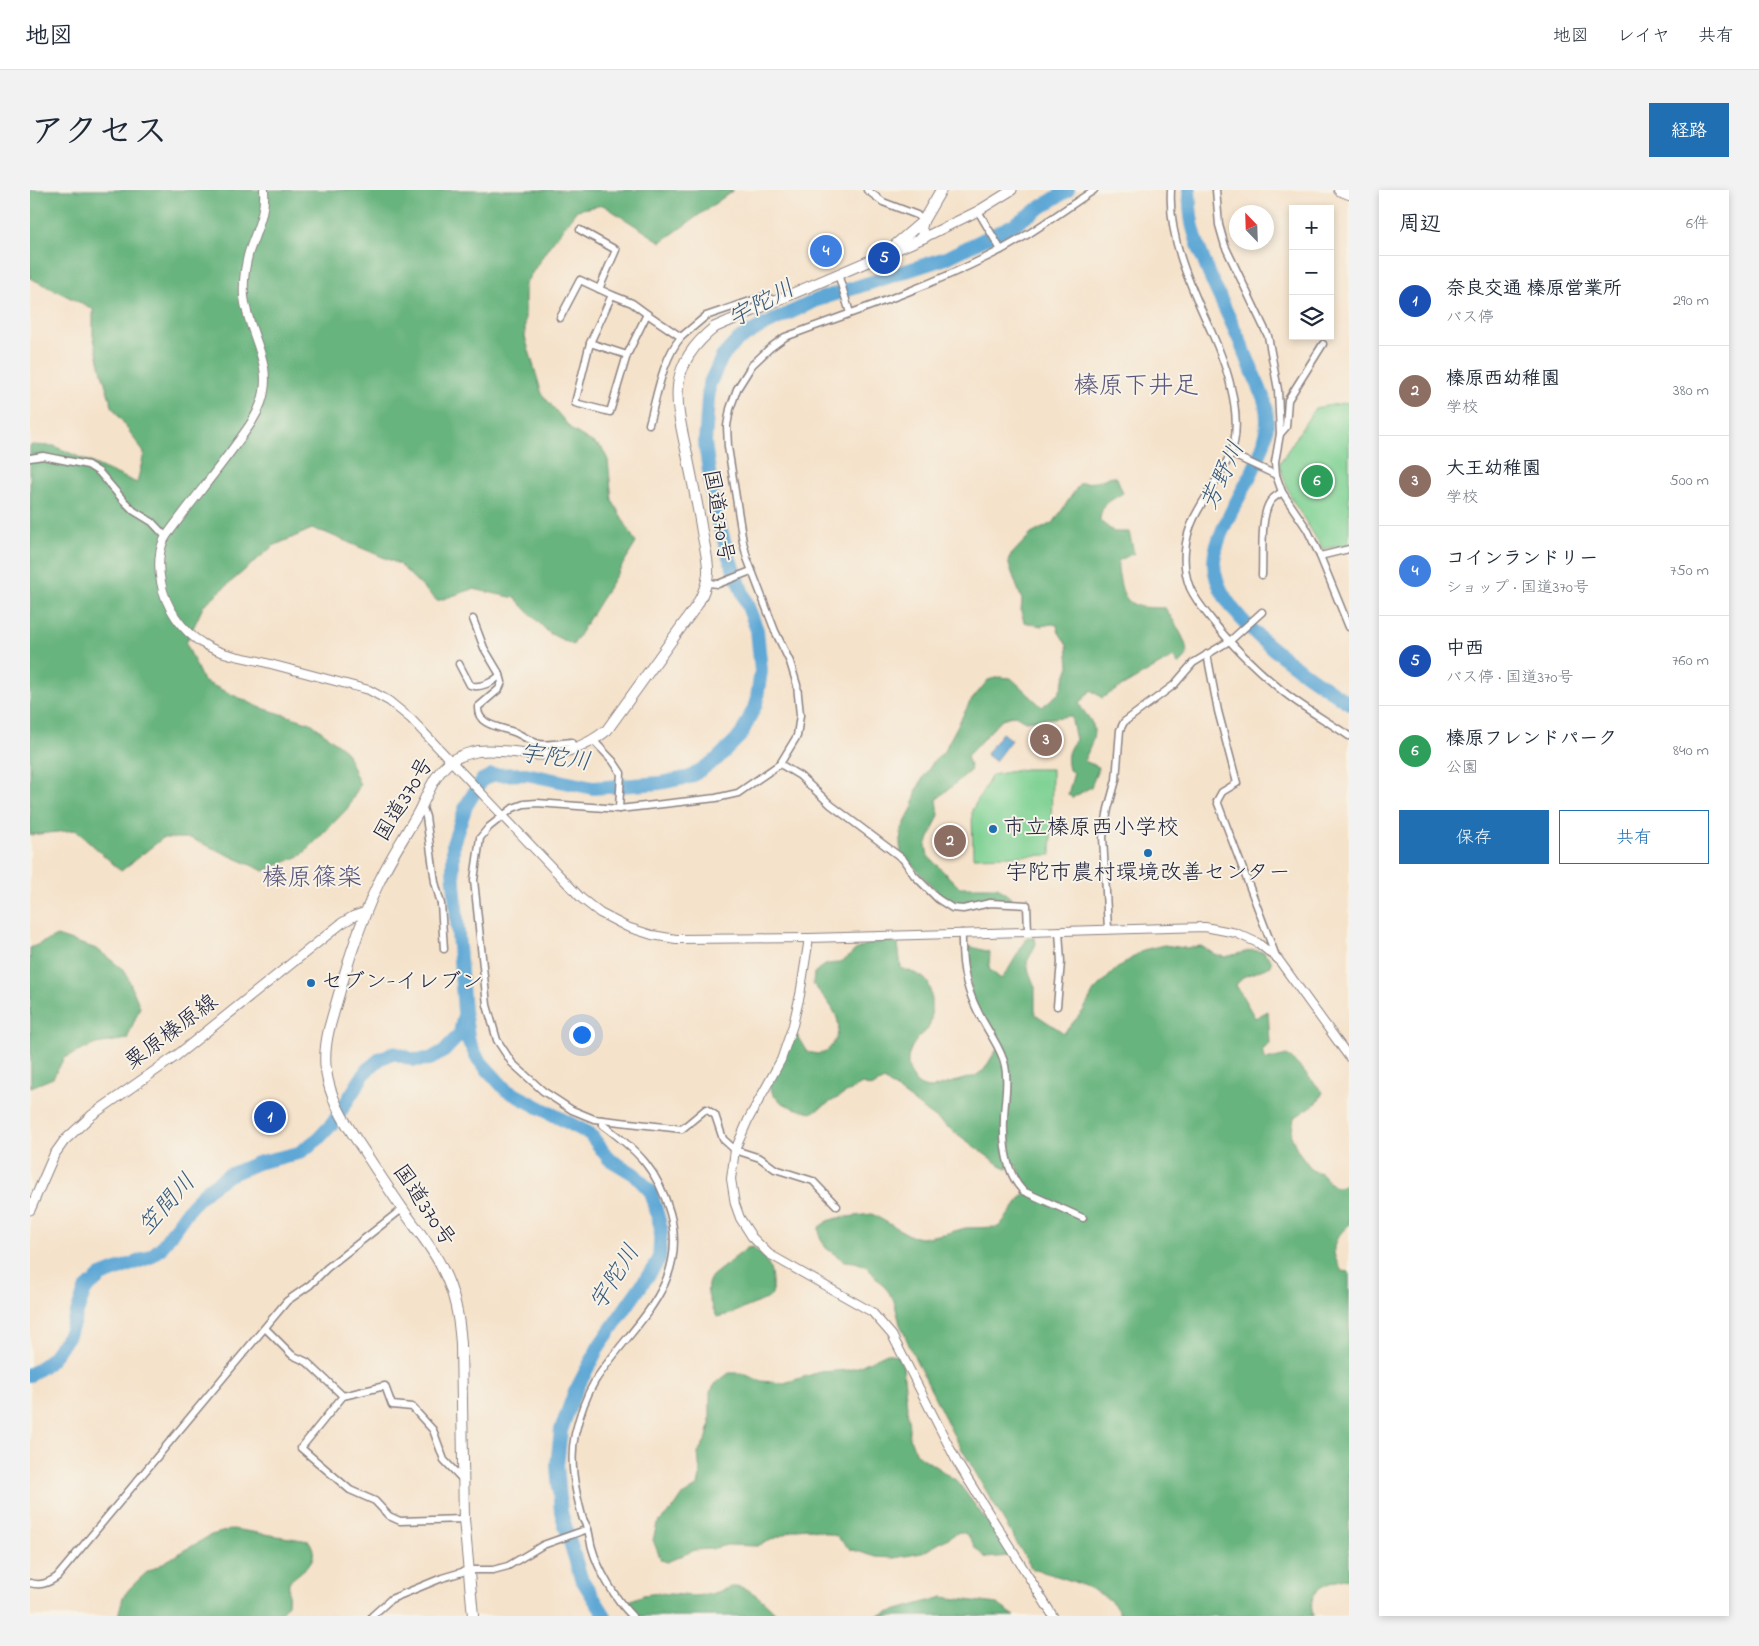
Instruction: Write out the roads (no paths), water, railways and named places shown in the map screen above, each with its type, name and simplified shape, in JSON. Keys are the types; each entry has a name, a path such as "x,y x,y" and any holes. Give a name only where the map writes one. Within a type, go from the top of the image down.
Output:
{"main road":[{"path":"941,190 923,221 921,229 924,237 978,211 1012,190"},
{"path":"1339,190 1349,194"},
{"path":"879,257 899,243 923,221"},
{"name":"国道370号","path":"473,1616 464,1518 459,1316 450,1284 442,1267 402,1209 337,1106 325,1069 325,1043 338,997 366,912 379,881 435,780 450,761 477,751 497,750 534,755 552,754 575,749 594,741 607,730 697,605 708,583 708,564 696,496 677,410 677,385 680,373 690,352 715,327 838,276 924,237"},
{"name":"粟原榛原線","path":"30,1210 54,1155 64,1141 92,1115 176,1056 342,923 366,912"}],"street":[{"path":"264,190 263,212 244,275 244,296 252,328 264,359 265,378 262,401 249,426 166,537 159,562 162,586 168,603 180,623 191,635 215,650 369,690 389,701 411,719 581,898 600,913 627,928 676,939 809,938 1205,927 1236,933 1258,943 1278,959"},
{"path":"867,190 884,202 917,215 923,221"},
{"path":"837,1206 813,1181 775,1169 760,1158 735,1150 723,1139 715,1115 706,1109 682,1129 594,1119 572,1110 543,1091 512,1063 497,1040 487,1006 474,880 480,838 501,814 513,808 531,804 619,806 716,798 738,793 780,764 796,736 800,715 797,685 790,662 750,571 743,542 728,447 727,426 730,409 737,389 752,365 785,337 938,278 1000,249 1020,239 1094,190"},
{"path":"1172,190 1172,222 1177,243 1197,301 1223,361 1232,388 1234,411 1234,455 1194,519 1185,546 1184,561 1189,586 1196,599 1230,640 1281,690 1349,736"},
{"path":"1216,190 1219,225 1225,246 1268,336 1278,390 1280,434 1275,462 1276,474 1282,492 1307,529 1320,556 1349,627"},
{"path":"978,211 1000,249"},
{"path":"580,230 616,250 599,289"},
{"path":"838,276 850,311"},
{"path":"560,318 580,280 632,302 681,337"},
{"path":"612,295 590,343 575,403 610,412 627,355 647,314"},
{"path":"649,424 666,364 681,337 706,316 764,296 775,301"},
{"path":"590,343 627,355"},
{"path":"1280,434 1286,427 1288,400 1323,344"},
{"path":"1234,455 1276,474"},
{"path":"30,458 42,456 88,465 108,481 112,489 129,506 152,522 166,537"},
{"path":"1262,575 1264,521 1271,499 1282,492"},
{"path":"1320,556 1349,549"},
{"path":"708,583 720,583 750,571"},
{"path":"1108,929 1103,837 1116,780 1120,730 1124,722 1174,685 1193,662 1230,640 1262,612"},
{"path":"473,619 484,648 500,675 502,682 500,689 478,707 479,714 493,726 514,732 540,744 571,742 575,749"},
{"path":"1207,654 1218,711 1237,783 1222,792 1217,801 1278,959 1349,1057"},
{"path":"459,664 470,685 473,686 478,687 496,680 500,675"},
{"path":"594,741 621,772 619,806"},
{"path":"780,764 800,776 831,805 904,859 914,875 938,899 952,908 958,909 990,903 1027,905 1028,931"},
{"path":"422,805 426,817 435,882 441,904 444,949"},
{"path":"1057,1006 1061,962 1059,931"},
{"path":"962,933 961,957 966,982 977,1011 1005,1064 1007,1094 1004,1119 1005,1148 1016,1184 1023,1191 1083,1218"},
{"path":"809,938 800,995 793,1025 781,1060 748,1120 735,1150 731,1179 732,1191 740,1218 749,1232 769,1254 872,1312 892,1335 957,1462 1053,1616"},
{"path":"602,1120 603,1124 630,1145 659,1182 673,1225 674,1245 671,1269 662,1290 594,1382 582,1410 575,1435 572,1459 574,1484 582,1518 592,1548 611,1587 632,1616"},
{"path":"30,1583 37,1585 48,1583 57,1576 287,1301 310,1285 327,1268 402,1209"},
{"path":"265,1328 292,1355 307,1362 343,1396"},
{"path":"464,1482 444,1460 434,1430 412,1407 392,1405 386,1386 343,1396 301,1448 350,1490 375,1501 389,1516 400,1521 464,1518"},
{"path":"372,1616 391,1599 442,1578 469,1570 493,1570 508,1566 543,1545 587,1530"}],"water":[{"path":"1002,733 1011,740 995,761 986,754"}],"waterway":[{"name":"宇陀川","path":"605,1616 581,1578 561,1512 557,1465 561,1430 574,1394 599,1346 659,1260 661,1228 651,1192 634,1174 609,1159 590,1134 506,1090 478,1059 469,1042 464,1011 453,869 453,844 466,806 482,780 492,775 526,774 593,788 660,783 690,777 717,759 741,735 756,704 761,671 757,630 729,557 714,507 705,443 709,385 722,357 737,341 758,328 817,300 946,258 1013,225 1068,190"},
{"name":"芳野川","path":"1189,190 1190,211 1199,249 1237,334 1265,403 1267,414 1264,444 1217,544 1214,563 1218,583 1229,604 1266,643 1288,661 1349,703"},
{"name":"笠間川","path":"30,1375 50,1361 69,1335 85,1290 101,1276 150,1257 161,1248 191,1206 207,1190 227,1176 257,1163 299,1153 318,1139 333,1123 366,1071 381,1058 394,1053 414,1060 430,1059 444,1051 460,1034 463,1018"}],"place":[{"name":"コインランドリー","path":"826,251"},
{"name":"中西","path":"884,258"},
{"name":"榛原フレンドパーク","path":"1317,481"},
{"name":"大王幼稚園","path":"1046,740"},
{"name":"市立榛原西小学校","path":"993,829"},
{"name":"榛原西幼稚園","path":"950,841"},
{"name":"宇陀市農村環境改善センター","path":"1148,853"},
{"name":"セブン-イレブン","path":"311,983"},
{"name":"奈良交通 榛原営業所","path":"270,1117"}],"district":[{"name":"榛原下井足","path":"1136,387"},
{"name":"榛原篠楽","path":"312,879"}]}
